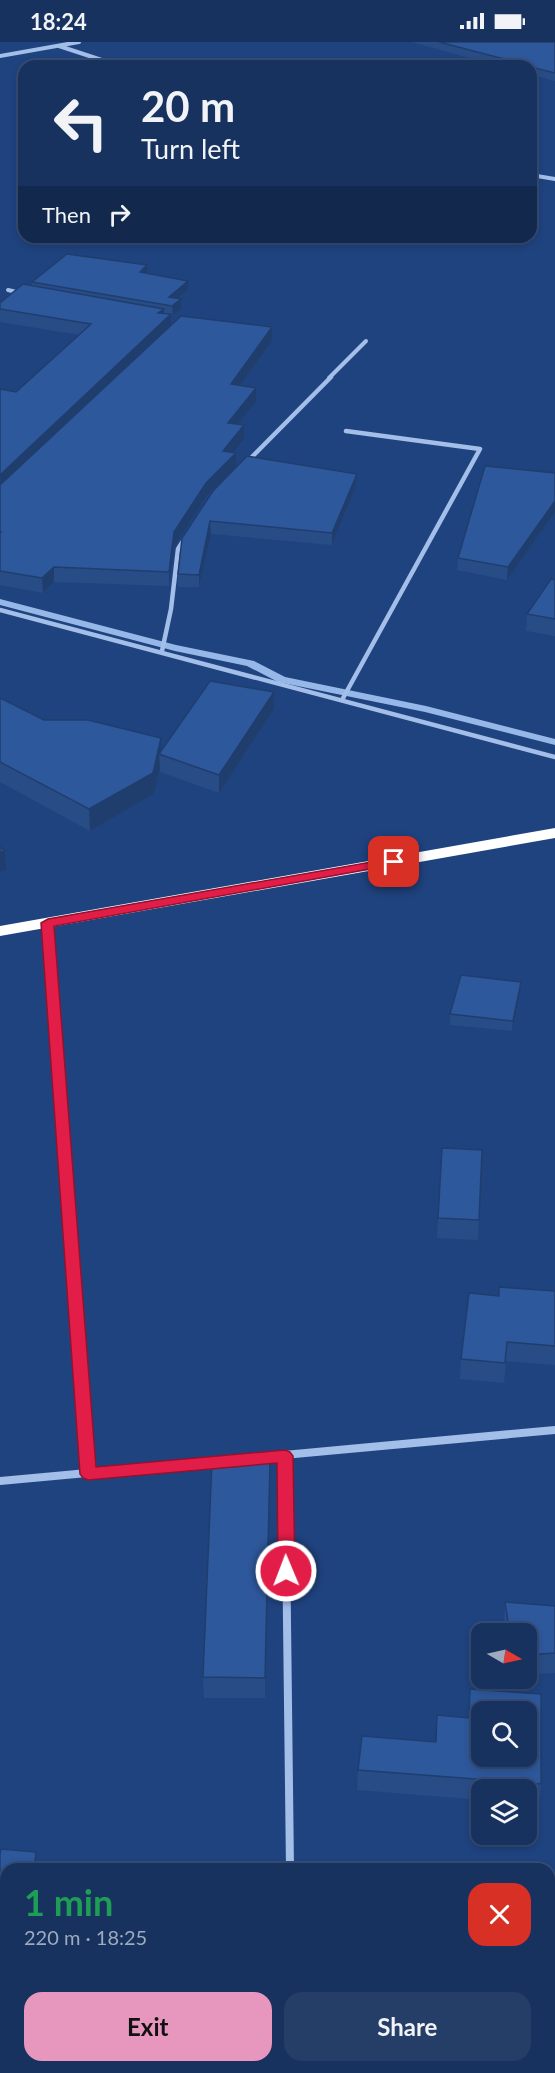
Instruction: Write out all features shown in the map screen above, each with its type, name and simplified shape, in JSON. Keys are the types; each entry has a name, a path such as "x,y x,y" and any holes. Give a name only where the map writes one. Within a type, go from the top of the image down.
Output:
{"highway":[{"path":"0,931 555,833"}],"street":[{"path":"0,56 79,42"},
{"path":"59,46 102,60"},
{"path":"537,176 555,179"},
{"path":"8,290 31,294"},
{"path":"243,467 366,341"},
{"path":"342,700 480,449 346,431"},
{"path":"162,651 171,609 178,549 191,529"},
{"path":"0,610 162,651 555,757"},
{"path":"48,923 88,1474"},
{"path":"0,1481 555,1430"},
{"path":"285,1456 291,1863"}],"building":[{"path":"439,42 555,42 555,73 537,68 537,60 508,60"},
{"path":"67,254 147,265 140,272 188,281 169,297 181,299 172,306 32,282"},
{"path":"23,284 164,309 158,313 171,314 0,475 0,389 16,392 91,324 0,309 0,303"},
{"path":"181,316 272,327 231,384 256,388 228,423 244,425 223,451 236,453 206,483 174,532 169,572 54,567 42,578 0,571 0,485"},
{"path":"247,456 357,474 332,533 210,521 199,575 178,574 182,538 213,491"},
{"path":"485,466 555,473 555,501 508,567 458,558"},
{"path":"551,579 555,580 555,619 527,614"},
{"path":"210,681 274,692 219,775 159,754"},
{"path":"0,698 44,720 88,720 161,738 153,773 89,809 0,762"},
{"path":"461,975 521,982 513,1021 450,1014"},
{"path":"442,1148 482,1150 479,1220 438,1218"},
{"path":"499,1287 555,1291 555,1346 507,1342 505,1363 461,1359 469,1293 499,1296"},
{"path":"212,1461 270,1461 265,1678 203,1677"},
{"path":"505,1602 555,1606 555,1653 537,1654 537,1623 508,1623"},
{"path":"470,1689 541,1694 541,1784 537,1784 537,1779 476,1779 358,1770 362,1736 436,1742 437,1715 469,1718"},
{"path":"1,1849 36,1852 35,1863 0,1863"}],"waterway":[{"path":"0,602 175,648 250,663 282,680 426,709 555,742"}],"route":[{"path":"286,1571 285,1456 88,1474 48,923 394,862"}]}
